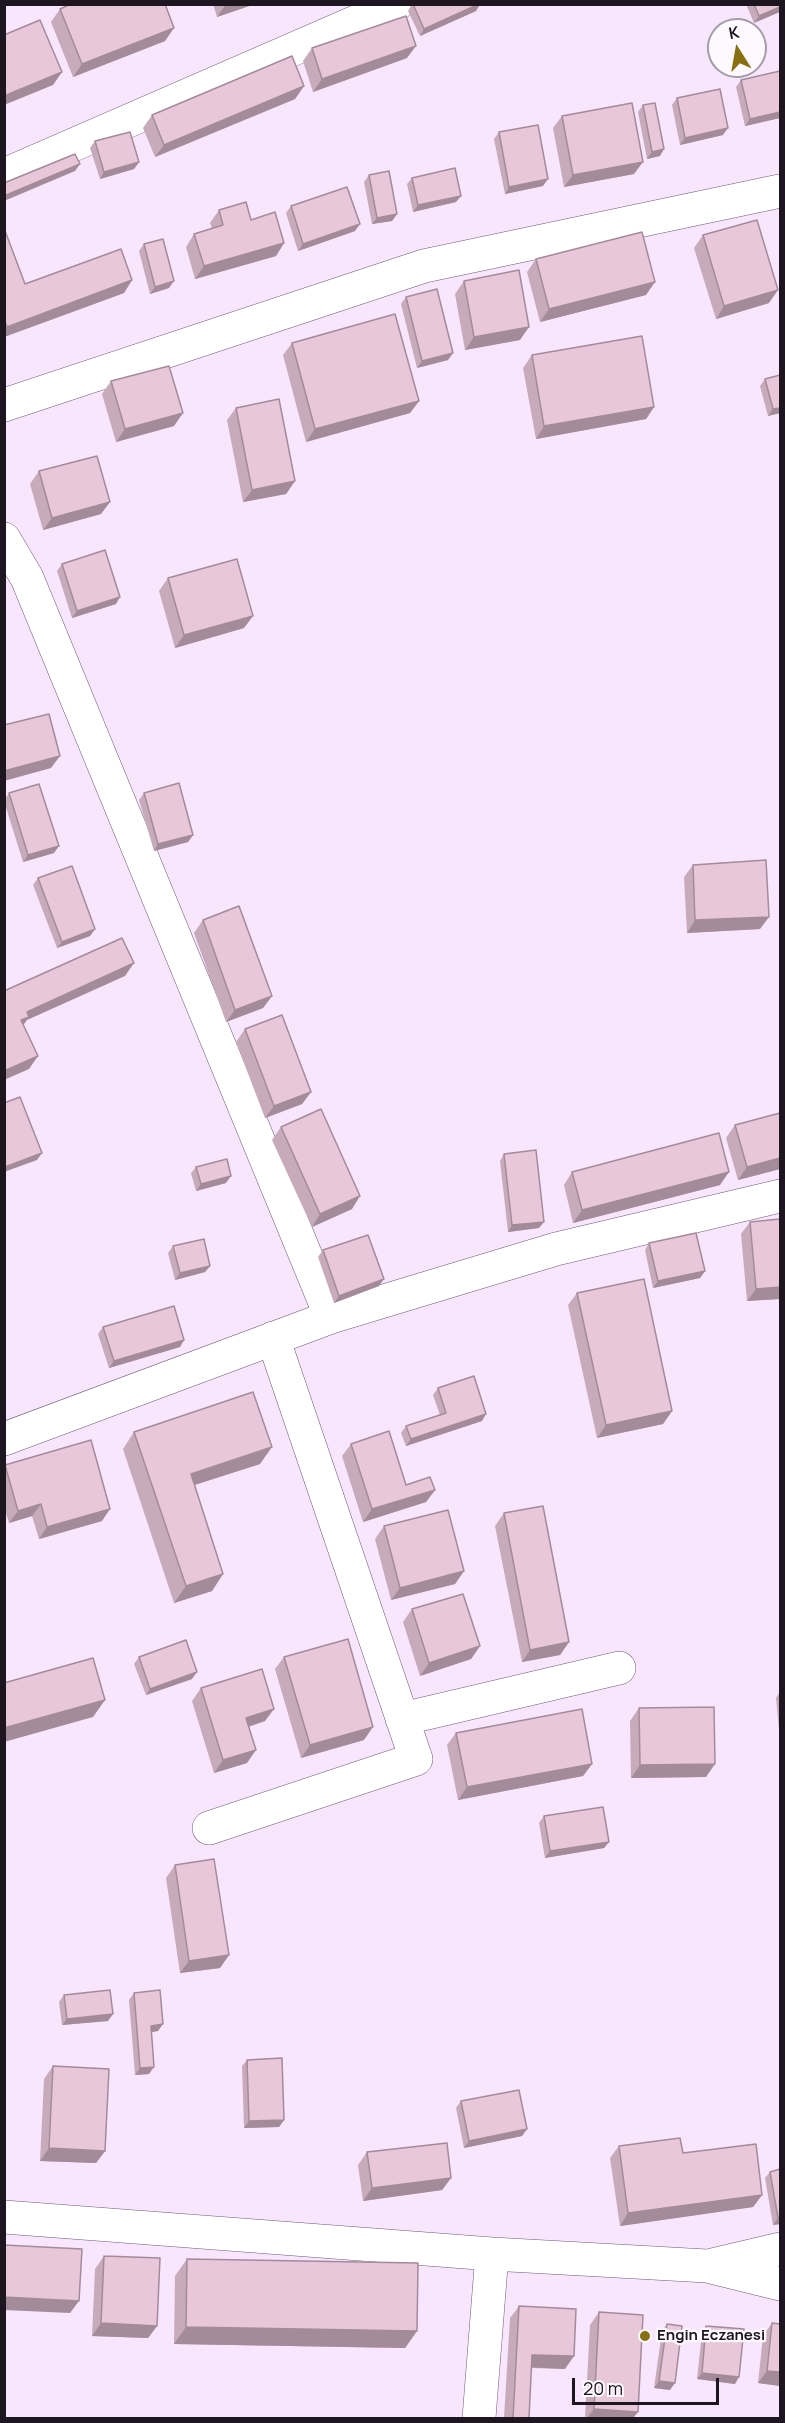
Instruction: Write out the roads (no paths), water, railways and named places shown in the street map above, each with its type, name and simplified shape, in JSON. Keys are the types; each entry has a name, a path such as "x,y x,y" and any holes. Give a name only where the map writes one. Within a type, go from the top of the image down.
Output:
{"street":[{"path":"4,175 397,4"},
{"path":"4,405 424,266 780,191"},
{"path":"4,539 27,578 331,1317"},
{"path":"4,1439 331,1317 556,1248 780,1196"},
{"path":"209,1828 416,1759 273,1338"},
{"path":"402,1719 619,1668"},
{"path":"4,2217 492,2254 707,2266 780,2284"},
{"path":"707,2266 780,2249"},
{"path":"479,2418 492,2254"}],"place":[{"name":"Engin Eczanesi","path":"645,2336"}]}
